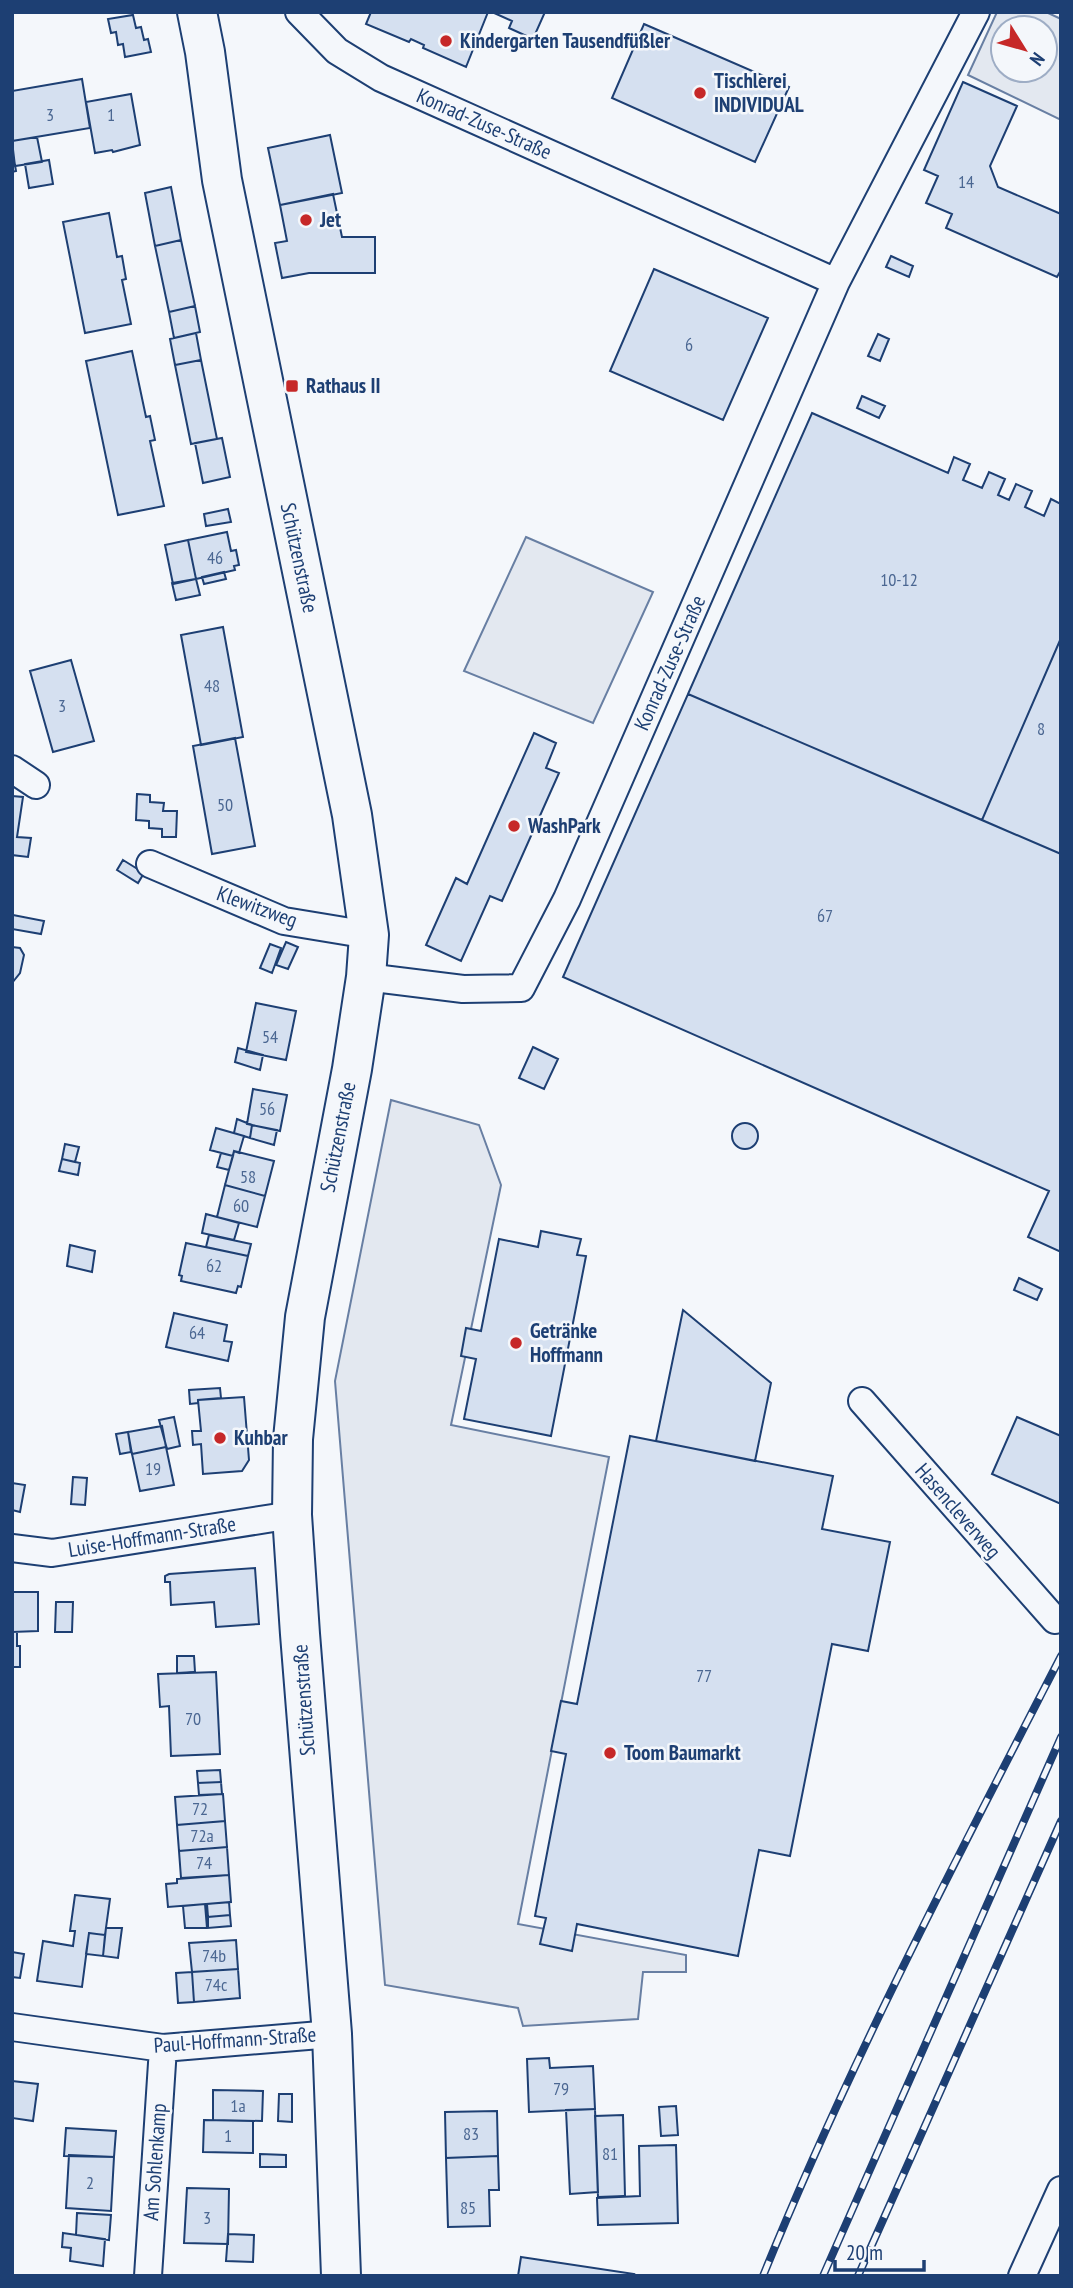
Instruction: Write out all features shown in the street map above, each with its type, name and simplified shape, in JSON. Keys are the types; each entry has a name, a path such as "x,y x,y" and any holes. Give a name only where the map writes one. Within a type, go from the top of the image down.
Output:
{"main road":[{"name":"Schützenstraße","path":"197,12 222,180 352,815 369,935 366,977 352,1069 305,1317 293,1439 292,1515 307,1739 327,1945 341,2276"}],"street":[{"name":"Konrad-Zuse-Straße","path":"299,12 337,51 381,78 836,282"},
{"name":"Konrad-Zuse-Straße","path":"366,977 463,989 521,988 567,899 836,282 976,12"},
{"path":"12,769 36,785"},
{"name":"Klewitzweg","path":"150,864 284,921 369,935"},
{"name":"Hasencleverweg","path":"862,1401 1055,1620"},
{"name":"Luise-Hoffmann-Straße","path":"12,1548 52,1553 292,1515"},
{"name":"Paul-Hoffmann-Straße","path":"12,2027 163,2048 332,2034"},
{"name":"Am Sohlenkamp","path":"148,2276 163,2048"},
{"path":"1022,2276 1061,2190"}],"shaded area":[{"path":"997,12 1050,14 996,14"},
{"path":"1059,18 1061,19 1061,120 968,75 989,29 989,84 1059,84"},
{"path":"526,537 653,592 593,723 464,671"},
{"path":"391,1100 479,1125 501,1185 451,1425 609,1457 518,1924 686,1955 686,1972 643,1972 638,2019 523,2026 518,2008 385,1985 335,1381"}],"building":[{"name":"Kindergarten Tausendfüßler","path":"371,12 488,12 466,67 423,48 424,45 411,39 409,42 366,24"},
{"path":"492,12 545,12 533,39 509,28 512,21"},
{"path":"133,15 136,28 141,27 144,40 148,39 151,52 125,57 123,44 118,45 116,32 111,33 108,19"},
{"name":"Tischlerei INDIVIDUAL","path":"644,24 789,87 755,162 612,98"},
{"path":"82,79 90,128 12,141 12,91"},
{"path":"963,82 1017,106 990,166 998,187 1061,214 1061,270 1057,277 946,228 952,214 926,203 938,176 924,170"},
{"path":"131,94 140,145 113,152 95,153 86,102"},
{"path":"330,135 342,193 280,205 268,148"},
{"path":"37,137 42,162 15,166 12,141"},
{"path":"12,147 16,171 12,172"},
{"path":"49,160 53,184 29,188 25,164"},
{"path":"171,187 181,240 155,246 145,193"},
{"path":"333,194 342,237 375,237 375,273 309,273 282,278 275,243 287,241 280,205"},
{"path":"109,213 117,257 122,256 126,279 122,280 131,324 85,333 63,222"},
{"path":"181,240 195,306 169,312 155,246"},
{"path":"891,256 913,266 909,277 886,267"},
{"path":"654,269 768,318 723,420 610,371"},
{"path":"195,306 200,332 174,338 169,312"},
{"path":"196,333 201,360 175,365 170,339"},
{"path":"878,334 889,339 880,361 868,356"},
{"path":"132,351 146,417 150,416 155,440 150,441 164,506 118,515 86,361"},
{"path":"201,360 217,439 191,444 175,365"},
{"path":"862,396 885,406 879,418 857,408"},
{"path":"812,413 948,473 954,457 970,464 963,480 982,488 989,472 1005,479 998,495 1009,500 1016,484 1032,491 1025,507 1044,516 1051,499 1061,504 1061,638 982,820 688,694"},
{"path":"222,438 230,477 203,483 195,443"},
{"path":"228,509 231,522 206,526 204,514"},
{"path":"227,532 231,551 236,550 239,565 234,566 235,570 196,579 188,540"},
{"path":"188,540 196,579 173,584 165,545"},
{"path":"224,572 226,579 204,584 202,577"},
{"path":"196,579 200,595 176,600 172,583"},
{"path":"223,627 243,737 201,745 181,635"},
{"path":"1061,638 1061,854 982,820"},
{"path":"71,660 94,741 53,752 30,671"},
{"path":"688,694 1061,854 1061,1252 1028,1237 1049,1191 563,977"},
{"name":"WashPark","path":"534,733 556,743 546,768 559,773 502,901 490,896 461,961 426,945 456,878 467,884"},
{"path":"235,738 255,846 212,854 193,746"},
{"path":"137,794 150,795 150,802 164,803 163,811 177,811 176,837 162,837 162,829 149,828 149,821 136,820"},
{"path":"12,796 23,797 17,837 31,838 28,857 12,855"},
{"path":"123,860 144,873 138,883 117,870"},
{"path":"13,915 44,921 41,934 12,929"},
{"path":"286,942 298,947 288,969 276,965"},
{"path":"270,944 281,948 272,973 260,968"},
{"path":"12,947 20,948 24,955 20,973 12,983"},
{"path":"256,1003 296,1011 286,1060 246,1052"},
{"path":"533,1047 558,1059 544,1089 519,1078"},
{"path":"238,1048 263,1055 260,1070 235,1062"},
{"path":"253,1089 287,1095 280,1131 247,1124"},
{"path":"237,1119 252,1125 250,1138 234,1133"},
{"path":"745,1123 754,1127 758,1136 754,1145 745,1149 736,1145 732,1136 736,1127"},
{"path":"252,1125 277,1130 274,1145 250,1138"},
{"path":"216,1128 244,1136 239,1153 234,1151 233,1156 210,1150"},
{"path":"65,1144 79,1147 75,1162 62,1159"},
{"path":"234,1151 274,1161 265,1196 225,1185"},
{"path":"221,1153 233,1156 229,1170 217,1167"},
{"path":"62,1159 80,1163 78,1175 59,1171"},
{"path":"225,1185 265,1196 257,1227 217,1217"},
{"path":"206,1214 239,1223 234,1240 202,1233"},
{"name":"Getränke Hoffmann","path":"541,1231 581,1239 577,1255 586,1256 551,1436 464,1419 476,1359 461,1356 466,1328 481,1331 499,1239 538,1247"},
{"path":"209,1235 251,1244 248,1256 206,1247"},
{"path":"186,1243 248,1256 241,1287 238,1286 236,1293 181,1281 182,1276 179,1275"},
{"path":"70,1245 95,1251 92,1272 67,1266"},
{"path":"1019,1278 1042,1289 1037,1300 1014,1290"},
{"path":"683,1310 771,1383 755,1461 656,1441"},
{"path":"174,1313 227,1325 224,1341 232,1342 228,1361 166,1347"},
{"path":"220,1388 221,1398 198,1400 198,1403 190,1404 189,1390"},
{"name":"Kuhbar","path":"244,1397 249,1460 242,1471 203,1474 201,1444 193,1445 192,1431 201,1431 198,1400"},
{"path":"174,1417 180,1446 167,1449 159,1420"},
{"path":"1017,1417 1061,1436 1061,1504 992,1474"},
{"path":"162,1426 166,1447 132,1454 128,1432"},
{"path":"128,1432 131,1452 120,1454 116,1434"},
{"path":"630,1436 833,1476 822,1529 890,1542 868,1651 832,1644 790,1856 759,1850 738,1956 577,1924 572,1951 540,1944 546,1918 535,1916 566,1754 551,1751 561,1701 577,1704"},
{"path":"166,1447 174,1485 140,1491 132,1454"},
{"path":"73,1477 87,1478 85,1505 71,1504"},
{"path":"12,1483 25,1485 20,1512 12,1510"},
{"path":"255,1568 259,1624 216,1627 214,1602 171,1605 170,1582 165,1582 165,1576 169,1574"},
{"path":"12,1592 38,1592 38,1631 12,1632"},
{"path":"56,1602 73,1602 72,1632 55,1632"},
{"path":"12,1632 17,1632 20,1667 12,1667"},
{"path":"177,1656 194,1656 195,1672 177,1673"},
{"path":"216,1672 220,1754 171,1756 169,1706 160,1707 158,1674"},
{"path":"220,1770 221,1782 198,1783 197,1771"},
{"path":"221,1782 222,1794 199,1795 198,1783"},
{"path":"223,1794 225,1821 177,1825 175,1797"},
{"path":"225,1821 227,1847 179,1851 177,1825"},
{"path":"227,1847 229,1875 181,1878 179,1851"},
{"path":"229,1875 231,1902 168,1907 166,1884 177,1883 177,1879"},
{"path":"75,1895 110,1899 105,1935 89,1933 82,1987 37,1981 43,1941 73,1946 75,1931 70,1931"},
{"path":"229,1902 230,1915 208,1917 207,1904"},
{"path":"205,1904 207,1928 185,1928 183,1906"},
{"path":"230,1915 231,1926 208,1928 208,1917"},
{"path":"106,1928 122,1928 118,1958 103,1956"},
{"path":"89,1933 105,1935 103,1956 86,1954"},
{"path":"236,1940 238,1969 192,1972 189,1943"},
{"path":"12,1952 24,1954 20,1978 12,1977"},
{"path":"238,1969 240,1998 194,2002 192,1972"},
{"path":"192,1972 194,2002 178,2003 176,1973"},
{"path":"549,2058 550,2068 593,2066 595,2109 529,2112 527,2059"},
{"path":"12,2081 38,2084 33,2121 12,2118"},
{"path":"213,2090 263,2091 262,2121 213,2120"},
{"path":"279,2094 292,2094 292,2122 278,2121"},
{"path":"676,2106 678,2135 661,2136 659,2107"},
{"path":"595,2109 598,2192 570,2194 566,2110"},
{"path":"497,2111 498,2156 446,2158 445,2112"},
{"path":"623,2115 625,2196 598,2197 595,2116"},
{"path":"204,2120 253,2121 253,2153 203,2152"},
{"path":"66,2128 116,2131 114,2157 64,2156"},
{"path":"676,2145 678,2223 598,2225 597,2198 640,2196 639,2146"},
{"path":"260,2154 286,2155 286,2167 260,2167"},
{"path":"69,2155 114,2157 111,2211 66,2208"},
{"path":"498,2156 499,2190 489,2190 490,2226 448,2227 446,2158"},
{"path":"187,2188 229,2189 228,2244 184,2243"},
{"path":"77,2213 111,2215 109,2240 76,2235"},
{"path":"63,2233 105,2239 103,2266 70,2261 71,2248 62,2247"},
{"path":"228,2234 254,2235 253,2262 226,2261"},
{"path":"521,2257 634,2274 518,2276"}],"railway":[{"path":"763,2276 867,2040 1061,1656"},
{"path":"823,2276 1061,1737"},
{"path":"858,2276 1061,1821"}],"place":[{"name":"Kindergarten Tausendfüßler","path":"446,41"},
{"name":"Tischlerei INDIVIDUAL","path":"700,93"},
{"name":"Jet","path":"306,220"},
{"name":"Rathaus II","path":"292,386"},
{"name":"WashPark","path":"514,826"},
{"name":"Getränke Hoffmann","path":"516,1343"},
{"name":"Kuhbar","path":"220,1438"},
{"name":"Toom Baumarkt","path":"610,1753"}]}
